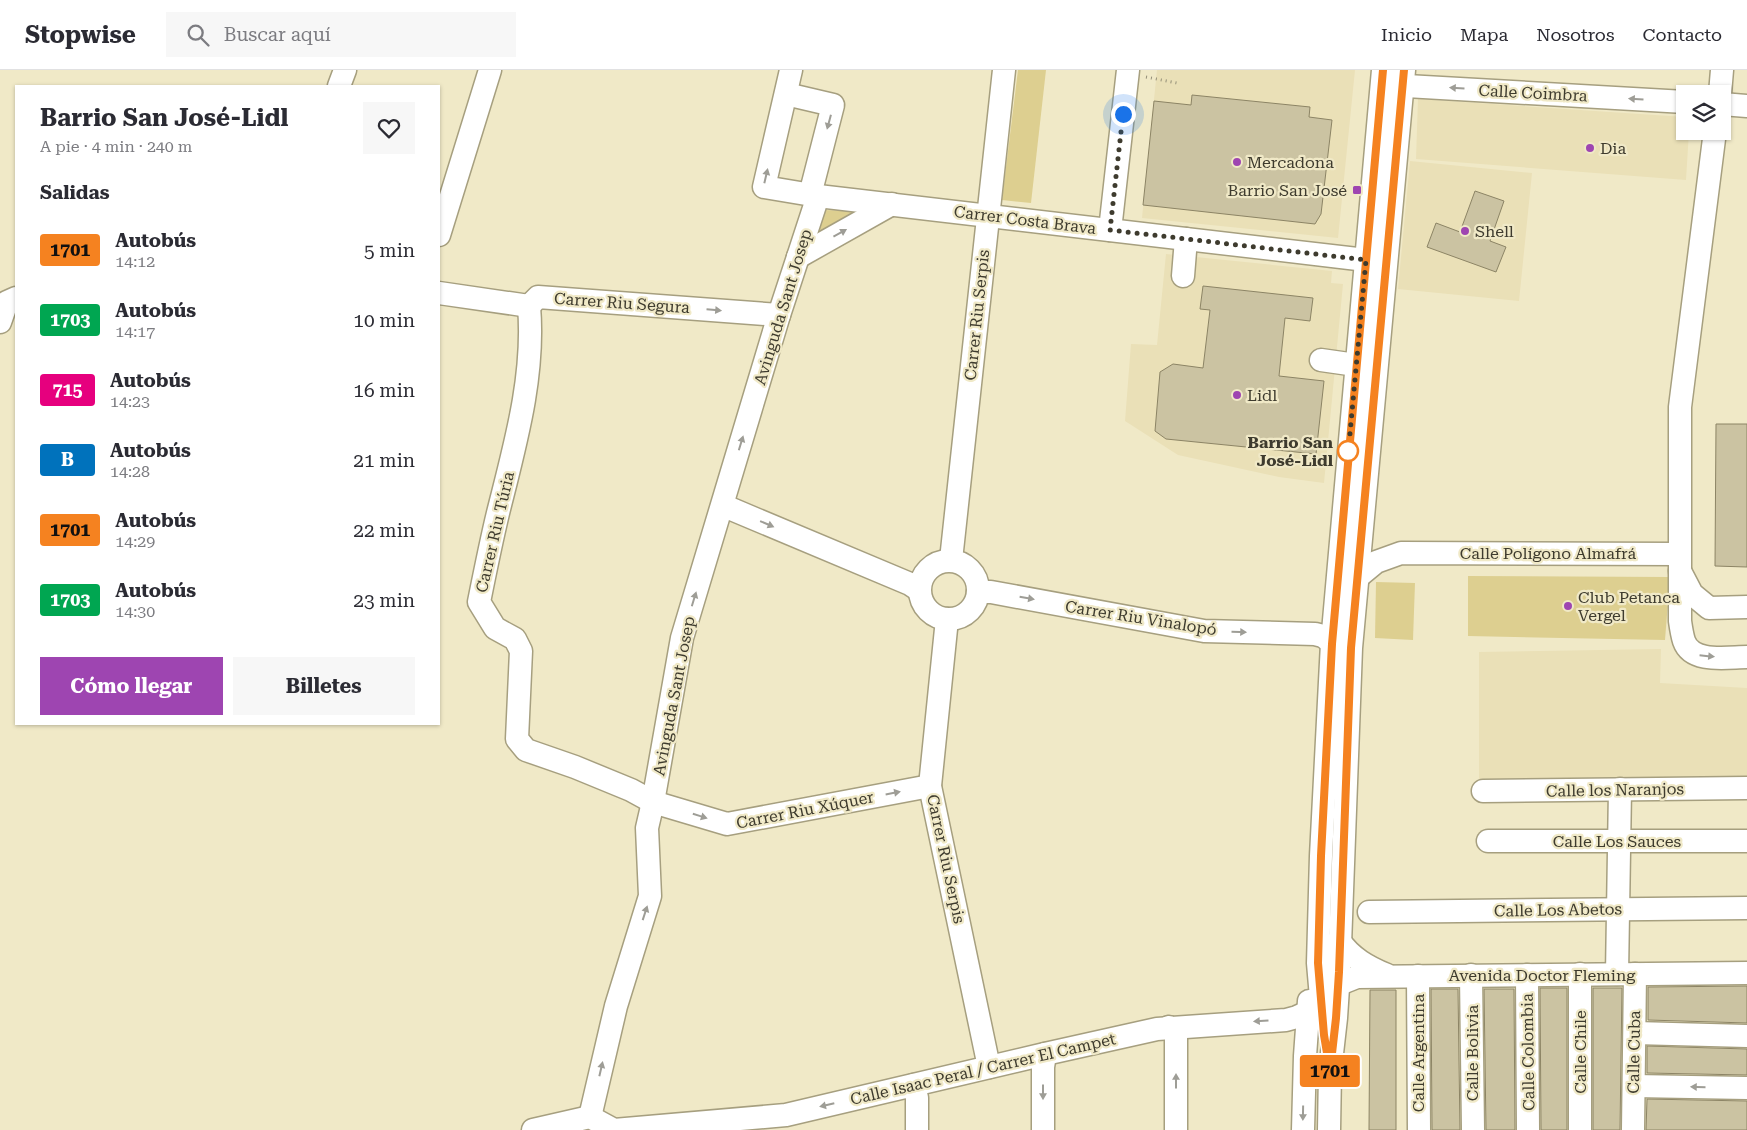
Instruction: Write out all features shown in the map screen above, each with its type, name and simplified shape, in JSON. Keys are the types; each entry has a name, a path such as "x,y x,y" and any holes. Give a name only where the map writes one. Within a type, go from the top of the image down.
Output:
{"street":[{"path":"339,85 345,70"},
{"path":"440,232 490,70"},
{"path":"786,94 792,70"},
{"name":"Carrer Riu Serpis","path":"951,560 1004,70"},
{"path":"1110,230 1128,70"},
{"path":"1721,85 1722,70"},
{"path":"1303,1130 1305,1056 1315,1006 1318,963 1321,856 1332,644 1366,260 1393,78"},
{"path":"1329,1130 1330,1071 1342,978 1339,940 1351,648 1362,528 1393,78"},
{"name":"Calle Coimbra","path":"1393,78 1676,101"},
{"name":"Carrer Costa Brava","path":"786,94 764,186 814,195 1366,260"},
{"name":"Avinguda Sant Josep","path":"590,1117 616,1006 650,896 647,828 682,638 798,257 814,195 833,105 786,94"},
{"path":"1731,105 1747,106"},
{"path":"1714,140 1680,407 1680,621 1684,642 1690,650 1701,656 1747,657"},
{"path":"798,257 892,204"},
{"path":"1184,276 1186,239"},
{"name":"Carrer Riu Segura","path":"440,293 529,306 538,297 779,315"},
{"path":"0,322 7,302 15,298"},
{"name":"Carrer Riu Túria","path":"529,306 531,334 521,423 479,602 495,628 516,639 522,652 517,739 526,750 575,767 653,802"},
{"path":"1321,360 1356,365"},
{"path":"722,508 729,508 910,584 919,590"},
{"name":"Calle Polígono Almafrá","path":"1362,528 1372,540 1401,553"},
{"name":"Calle Polígono Almafrá","path":"1358,576 1376,562 1401,553 1679,562"},
{"path":"951,560 960,562 974,574 978,592 976,601 971,609 964,615 947,619 930,613 921,599 919,590 925,572 932,565 941,561 951,560"},
{"path":"1679,562 1692,594 1709,608"},
{"name":"Carrer Riu Vinalopó","path":"978,592 991,592 1027,598 1204,631 1315,634 1323,636 1332,644"},
{"path":"1683,633 1686,623 1692,617 1709,608 1747,607"},
{"name":"Carrer Riu Serpis","path":"947,619 930,786 989,1067"},
{"name":"Carrer Riu Xúquer","path":"653,802 727,824 930,786"},
{"name":"Calle los Naranjos","path":"1483,791 1747,788"},
{"name":"Calle Cuba","path":"1620,790 1618,909 1635,1034 1633,1130"},
{"name":"Calle Los Sauces","path":"1488,841 1747,841"},
{"path":"1321,856 1313,911 1315,1006 1330,1071"},
{"path":"1320,906 1324,952 1328,961 1342,978"},
{"name":"Calle Los Abetos","path":"1369,912 1747,908"},
{"path":"1339,940 1352,956 1362,964 1388,976"},
{"name":"Avenida Doctor Fleming","path":"1342,978 1747,973"},
{"name":"Calle Chile","path":"1580,974 1580,1130"},
{"name":"Calle Bolivia","path":"1472,975 1473,1130"},
{"name":"Calle Colombia","path":"1527,975 1528,1130"},
{"name":"Calle Argentina","path":"1418,976 1419,1130"},
{"path":"1315,1006 1328,990 1342,978"},
{"name":"Calle Isaac Peral / Carrer El Campet","path":"590,1117 614,1130 786,1122 914,1085 1045,1054 1169,1027 1286,1020 1297,1018 1315,1006"},
{"path":"1169,1027 1176,1036 1176,1130"},
{"path":"1635,1034 1747,1036"},
{"path":"1043,1130 1043,1067 1045,1054"},
{"path":"914,1085 917,1098 917,1130"},
{"path":"1634,1086 1747,1088"},
{"path":"533,1130 590,1117"}],"path":[{"path":"1164,80 1177,82"}],"shaded area":[{"path":"1018,70 1046,70 1031,203 1002,200"},
{"name":"Mercadona","path":"1157,70 1355,70 1338,238 1142,218"},
{"path":"1418,99 1676,116 1676,140 1688,140 1686,180 1416,159"},
{"name":"Shell","path":"1410,161 1532,173 1519,301 1398,289"},
{"path":"821,210 865,211 812,243"},
{"path":"1166,254 1332,271 1331,283 1343,284 1324,483 1279,477 1178,455 1125,421 1131,344 1157,345"},
{"name":"Club Petanca Vergel","path":"1468,576 1670,577 1665,640 1468,636"},
{"path":"1376,582 1415,583 1413,640 1375,638"},
{"path":"1661,649 1660,683 1747,688 1747,787 1479,787 1479,652"}],"building":[{"name":"Mercadona","path":"1192,95 1310,107 1309,117 1332,120 1321,214 1315,224 1143,205 1154,101 1191,105"},
{"path":"1475,191 1504,201 1490,241 1506,247 1496,272 1427,247 1436,223 1460,232"},
{"path":"1203,286 1313,298 1310,321 1285,318 1279,376 1324,381 1316,454 1166,439 1155,431 1160,372 1173,364 1203,368 1210,310 1200,309"},
{"path":"1716,424 1747,424 1747,567 1715,566"},
{"path":"1747,986 1747,1023 1648,1020 1648,987"},
{"path":"1540,988 1567,988 1567,1130 1541,1130"},
{"path":"1593,988 1622,988 1620,1130 1593,1130"},
{"path":"1431,989 1458,989 1460,1130 1432,1130"},
{"path":"1484,989 1514,989 1515,1130 1486,1130"},
{"path":"1370,990 1396,990 1396,1130 1369,1130"},
{"path":"1647,1046 1747,1049 1747,1075 1647,1073"},
{"path":"1647,1099 1747,1101 1747,1130 1646,1130"}],"bus line":[{"name":"1701","path":"1383,70 1332,644 1321,856 1318,963 1324,1035 1330,1071 1339,972 1351,648 1404,70"}],"place":[{"name":"Dia","path":"1590,148"},
{"name":"Mercadona","path":"1237,162"},
{"name":"Barrio San José","path":"1357,190"},
{"name":"Shell","path":"1465,231"},
{"name":"Lidl","path":"1237,395"},
{"name":"Barrio San José-Lidl","path":"1348,451"},
{"name":"Club Petanca Vergel","path":"1568,606"}],"route":[{"path":"1123,114 1110,230 1366,260 1348,455 1348,451"}]}
